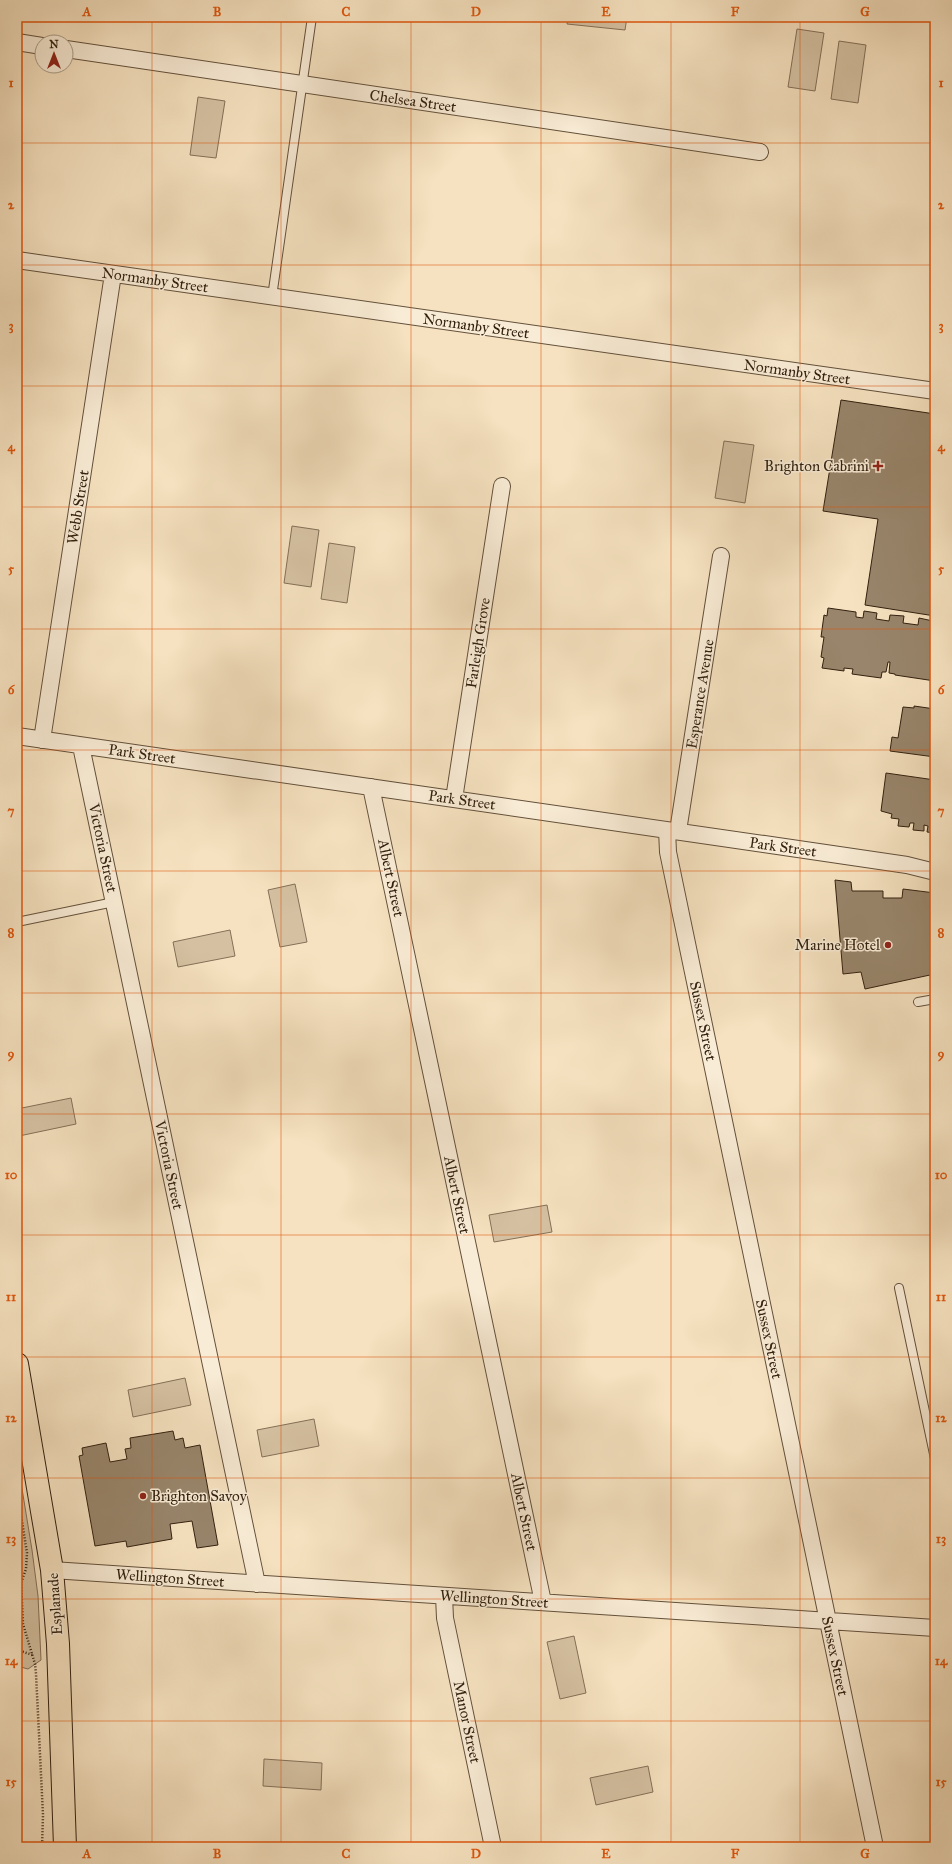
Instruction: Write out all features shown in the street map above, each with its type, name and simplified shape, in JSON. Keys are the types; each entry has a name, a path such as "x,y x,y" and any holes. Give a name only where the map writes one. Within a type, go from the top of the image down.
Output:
{"main road":[{"name":"Esplanade","path":"17,1364 52,1570 58,1644 65,1847"}],"street":[{"path":"17,42 34,45"},
{"name":"Chelsea Street","path":"74,50 760,152"},
{"name":"Normanby Street","path":"17,260 935,391"},
{"name":"Webb Street","path":"42,740 114,274"},
{"name":"Farleigh Grove","path":"454,799 502,486"},
{"name":"Esperance Avenue","path":"673,830 721,556"},
{"name":"Park Street","path":"17,736 673,830 907,865 935,872"},
{"name":"Victoria Street","path":"81,746 257,1584"},
{"name":"Albert Street","path":"371,787 543,1602"},
{"name":"Sussex Street","path":"673,830 668,852 875,1847"},
{"name":"Park Street","path":"907,865 935,864"},
{"name":"Wellington Street","path":"52,1570 935,1628"},
{"name":"Manor Street","path":"444,1596 445,1618 493,1847"}],"lane":[{"path":"272,297 312,17"},
{"path":"17,922 114,902"},
{"path":"918,1002 935,999"},
{"path":"899,1288 935,1459"}],"path":[{"path":"17,1490 27,1553 24,1573 20,1583 22,1610 25,1632 33,1655 36,1674 43,1815 42,1847"},
{"path":"17,1650 33,1655"}],"shaded area":[{"path":"568,17 627,17 625,30 567,24"},
{"path":"797,29 824,33 815,91 788,87"},
{"path":"839,41 866,45 858,103 831,99"},
{"path":"198,97 225,101 216,158 190,155"},
{"path":"724,441 754,445 745,503 715,498"},
{"path":"292,526 319,530 311,587 284,583"},
{"path":"329,543 355,547 347,603 321,599"},
{"path":"295,884 307,942 280,947 268,890"},
{"path":"230,930 235,956 178,967 173,942"},
{"path":"71,1098 76,1124 19,1136 17,1109"},
{"path":"547,1205 552,1232 494,1242 489,1215"},
{"path":"185,1378 191,1405 133,1417 128,1390"},
{"path":"314,1419 319,1446 262,1457 257,1430"},
{"path":"17,1458 38,1596 41,1660 28,1669 17,1666"},
{"path":"574,1636 586,1693 560,1699 547,1642"},
{"path":"264,1759 322,1763 321,1790 263,1786"},
{"path":"648,1766 653,1792 596,1805 590,1778"}],"building":[{"name":"Brighton Cabrini","path":"841,400 935,414 935,616 865,605 878,519 823,511"},
{"path":"828,608 856,612 856,617 863,618 864,611 877,613 876,619 889,621 890,615 904,616 903,623 918,625 919,618 933,621 932,628 935,628 935,681 889,673 890,662 888,662 886,672 882,672 881,678 852,674 853,669 844,668 844,671 822,668 824,658 821,657 824,637 821,637 824,615 827,616"},
{"path":"914,706 935,709 935,757 890,751 892,737 898,738 903,707 914,708"},
{"path":"886,773 935,780 935,833 927,832 928,826 924,825 924,831 913,830 914,823 910,823 909,827 898,826 899,819 891,818 892,814 881,811"},
{"name":"Marine Hotel","path":"835,880 851,882 852,891 883,891 883,898 902,898 903,889 935,893 935,978 931,979 930,975 865,989 861,972 843,974"},
{"path":"173,1431 175,1440 183,1438 185,1448 200,1445 218,1545 197,1548 192,1521 170,1524 172,1539 127,1547 126,1541 95,1546 79,1456 83,1455 82,1448 106,1443 110,1462 127,1459 125,1449 131,1448 130,1438"}],"place":[{"name":"Brighton Cabrini","path":"878,466"},
{"name":"Marine Hotel","path":"888,945"},
{"name":"Brighton Savoy","path":"143,1496"}]}
